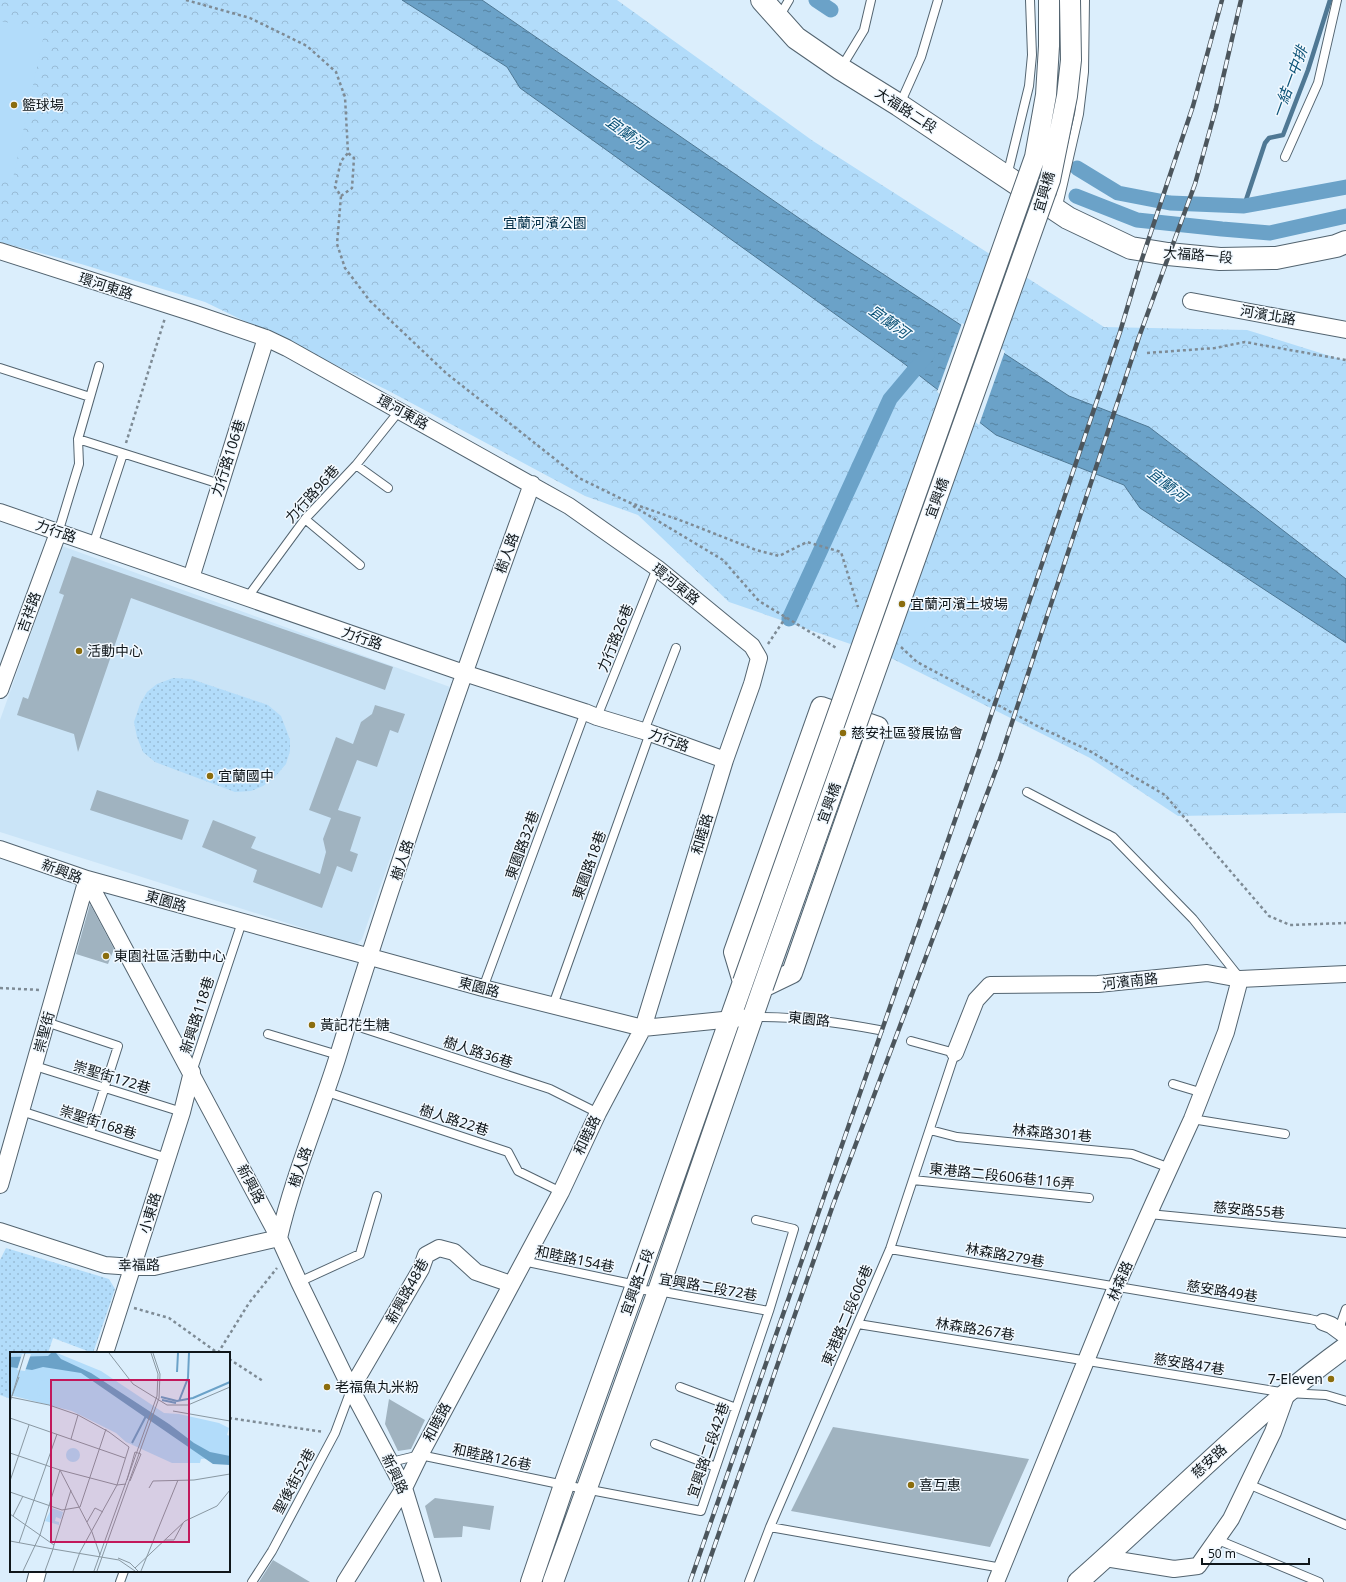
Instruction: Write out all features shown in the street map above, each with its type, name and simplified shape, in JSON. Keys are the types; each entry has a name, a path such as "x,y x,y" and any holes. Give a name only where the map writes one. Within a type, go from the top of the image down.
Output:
{"main road":[{"name":"大福路二段","path":"762,0 796,38 1057,211"},
{"name":"大福路一段","path":"1057,211 1068,218 1132,248 1168,254 1220,259 1276,258 1336,246 1346,242"}],"street":[{"name":"宜興橋","path":"743,982 1035,157 1046,95 1049,46 1049,0"},
{"name":"宜興橋","path":"763,987 1050,180 1067,96 1071,53 1070,0"},
{"name":"環河東路","path":"0,250 266,338 287,348 569,506 657,568 752,646 759,658"},
{"name":"河濱北路","path":"1191,301 1346,330"},
{"name":"力行路106巷","path":"191,578 266,338"},
{"name":"樹人路","path":"279,1238 286,1208 327,1092 347,1023 464,673 532,484"},
{"name":"力行路","path":"0,512 464,673 647,732 724,760"},
{"name":"吉祥路","path":"0,690 58,533"},
{"name":"和睦路","path":"345,1582 404,1488 420,1455 561,1192 598,1113 643,1028 724,760 752,684 759,658"},
{"path":"743,982 734,952 821,707 878,727 792,973 763,987"},
{"path":"811,735 868,755"},
{"name":"新興路","path":"0,849 87,879 192,1072 279,1238 298,1282 351,1389 404,1488 433,1582"},
{"name":"東園路","path":"87,879 483,988 643,1028 753,1017"},
{"name":"崇聖街","path":"0,1185 87,879"},
{"name":"河濱南路","path":"955,1053 976,1000 990,985 1098,984 1207,973 1240,979 1346,974"},
{"name":"林森路","path":"999,1575 1116,1287 1203,1093 1226,1032 1240,979"},
{"name":"宜興路二段","path":"553,1582 586,1490 646,1289 730,1019 743,982"},
{"name":"宜興路二段","path":"531,1582 564,1485 646,1289 753,1017 763,987"},
{"name":"小東路","path":"105,1352 182,1112 192,1072"},
{"name":"幸福路","path":"0,1231 105,1265 133,1267 154,1267 279,1238"},
{"name":"新興路48巷","path":"351,1389 421,1269 426,1255 439,1248 454,1252 476,1272 511,1284"},
{"path":"1323,1322 1331,1325 1344,1338"},
{"name":"慈安路","path":"1078,1582 1228,1442 1287,1393 1344,1338"},
{"path":"1105,1558 1174,1569 1198,1566 1218,1540 1231,1519 1273,1432 1287,1393"},
{"path":"35,1582 38,1572"}],"lane":[{"path":"778,19 789,0"},
{"path":"841,69 864,30 871,0"},
{"path":"899,105 921,57 938,0"},
{"path":"1006,176 1029,86 1032,55 1030,0"},
{"path":"1057,211 1079,114 1084,72 1085,0"},
{"path":"1285,157 1318,83 1337,0"},
{"path":"1032,55 1035,67 1042,76 1052,82 1064,83 1075,80 1084,72"},
{"path":"58,533 79,464 78,439 99,366"},
{"path":"0,368 90,396"},
{"name":"力行路96巷","path":"247,598 305,519 356,465 400,410"},
{"path":"78,439 220,484"},
{"path":"93,544 123,454"},
{"path":"356,465 388,488"},
{"path":"305,519 360,565"},
{"name":"力行路26巷","path":"591,714 657,568"},
{"name":"東園路18巷","path":"552,1005 676,648"},
{"name":"東園路32巷","path":"483,988 591,714"},
{"path":"1027,792 1113,837 1193,919 1240,979"},
{"name":"新興路118巷","path":"192,1072 242,922"},
{"name":"東園路","path":"753,1017 782,1016 838,1022 878,1030"},
{"path":"46,1022 118,1046 90,1133"},
{"name":"樹人路36巷","path":"347,1023 550,1089 598,1113"},
{"path":"268,1034 338,1056"},
{"path":"911,1040 955,1053"},
{"name":"東港路二段606巷","path":"749,1582 770,1526 890,1249 955,1053"},
{"name":"崇聖街172巷","path":"35,1066 182,1112"},
{"path":"1173,1084 1203,1093"},
{"name":"樹人路22巷","path":"327,1092 508,1152 518,1171 561,1192"},
{"name":"崇聖街168巷","path":"21,1111 167,1158"},
{"path":"1192,1119 1285,1134"},
{"name":"林森路301巷","path":"930,1130 958,1137 1132,1154 1170,1168"},
{"name":"東港路二段606巷116弄","path":"913,1180 1089,1198"},
{"path":"298,1282 360,1254 378,1196"},
{"name":"慈安路55巷","path":"1149,1214 1346,1233"},
{"name":"宜興路二段42巷","path":"564,1485 701,1511 769,1311 794,1229 756,1220"},
{"name":"林森路279巷","path":"890,1249 1116,1287"},
{"name":"和睦路154巷","path":"523,1261 646,1289"},
{"name":"慈安路49巷","path":"1116,1287 1323,1322"},
{"name":"宜興路二段72巷","path":"646,1289 769,1311"},
{"path":"1344,1338 1341,1323 1346,1309"},
{"name":"林森路267巷","path":"858,1324 1087,1361"},
{"name":"慈安路47巷","path":"1087,1361 1287,1393 1326,1395 1346,1401"},
{"path":"680,1387 736,1408"},
{"name":"聖後街52巷","path":"252,1582 272,1551 334,1433 351,1389"},
{"path":"655,1444 716,1467"},
{"name":"和睦路126巷","path":"391,1462 420,1455 564,1485"},
{"path":"1248,1484 1346,1525"},
{"path":"770,1526 999,1575"},
{"path":"1218,1540 1319,1582"},
{"path":"120,1582 124,1572"}],"path":[{"path":"186,0 250,18 307,46 336,72 345,97 348,153 341,161 335,187 341,196 337,244 345,268 370,301 446,374 579,478 628,502 723,560 759,601 838,649"},
{"path":"341,196 352,188 354,158 348,153"},
{"path":"123,454 169,306"},
{"path":"1147,353 1215,348 1245,342 1346,360"},
{"path":"628,502 685,522 756,550 779,556 806,542 841,552 858,607 863,612"},
{"path":"759,658 786,617"},
{"path":"895,642 917,662 1039,727 1088,750 1165,795 1269,916 1290,925 1346,923"},
{"path":"0,988 55,991"},
{"path":"219,1352 249,1303 287,1256"},
{"path":"120,1304 169,1318 217,1352"},
{"path":"230,1361 262,1381"},
{"path":"230,1418 334,1433"}],"shaded area":[{"name":"宜蘭國中","path":"62,546 450,687 362,939 356,945 0,832 0,720"}],"green space":[{"name":"宜蘭河濱公園","path":"0,0 617,0 813,141 1104,327 1247,330 1346,361 1346,813 1178,816 1090,758 891,658 729,602 638,515 585,496 387,390 205,302 81,264 0,242"},
{"name":"籃球場","path":"0,21 45,30 12,183 0,181"},
{"name":"宜蘭河濱土坡場","path":"882,573 938,593 922,635 866,614"},
{"path":"173,678 191,679 268,705 281,716 290,740 290,751 286,764 274,778 263,786 251,791 235,792 155,762 143,752 137,737 134,722 140,704 147,692 157,684"},
{"path":"6,1248 109,1279 115,1289 93,1352 53,1338 48,1352 10,1352 10,1399 0,1395 0,1260"}],"water":[{"name":"宜蘭河","path":"402,0 482,0 825,236 1069,396 1149,427 1346,579 1346,643 1140,508 1124,485 996,435 902,362 520,88 507,67"}],"pier":[{"path":"962,323 1005,351 979,425 937,392"}],"building":[{"path":"72,556 393,667 385,690 131,598 78,752 74,734 17,715 23,697 28,699 64,595 59,593"},
{"path":"375,705 405,714 398,733 390,730 377,767 357,760 338,810 361,817 350,851 358,854 352,872 337,866 322,908 253,882 257,870 202,847 213,820 256,837 251,848 320,874 326,852 323,839 331,818 309,810 336,737 353,744 361,722 372,714"},
{"path":"97,790 189,820 182,840 90,810"},
{"name":"東園社區活動中心","path":"90,904 114,949 108,964 76,954"},
{"path":"389,1399 425,1420 411,1449 398,1451 385,1424"},
{"name":"喜互惠","path":"833,1427 1029,1459 990,1547 791,1511"},
{"path":"435,1498 494,1506 490,1530 463,1526 462,1537 434,1538 425,1506"},
{"path":"273,1560 310,1582 259,1582"}],"waterway":[{"path":"816,0 831,10"},
{"name":"一結一中排","path":"1244,206 1265,143 1269,138 1283,135 1308,70 1330,0"},
{"path":"1077,168 1118,193 1170,203 1244,206 1346,187"},
{"path":"1076,196 1137,220 1270,233 1346,216"},
{"path":"789,619 890,399 927,355"}],"railway":[{"path":"690,1582 979,751 1120,332 1140,265 1193,106 1222,0"},
{"path":"702,1582 833,1205 1000,759 1139,337 1195,184 1216,108 1241,0"}],"place":[{"name":"籃球場","path":"14,105"},
{"name":"宜蘭河濱土坡場","path":"902,604"},
{"name":"活動中心","path":"79,651"},
{"name":"慈安社區發展協會","path":"843,733"},
{"name":"宜蘭國中","path":"210,776"},
{"name":"東園社區活動中心","path":"106,956"},
{"name":"黃記花生糖","path":"312,1025"},
{"name":"7-Eleven","path":"1331,1379"},
{"name":"老福魚丸米粉","path":"327,1387"},
{"name":"喜互惠","path":"911,1485"}]}
